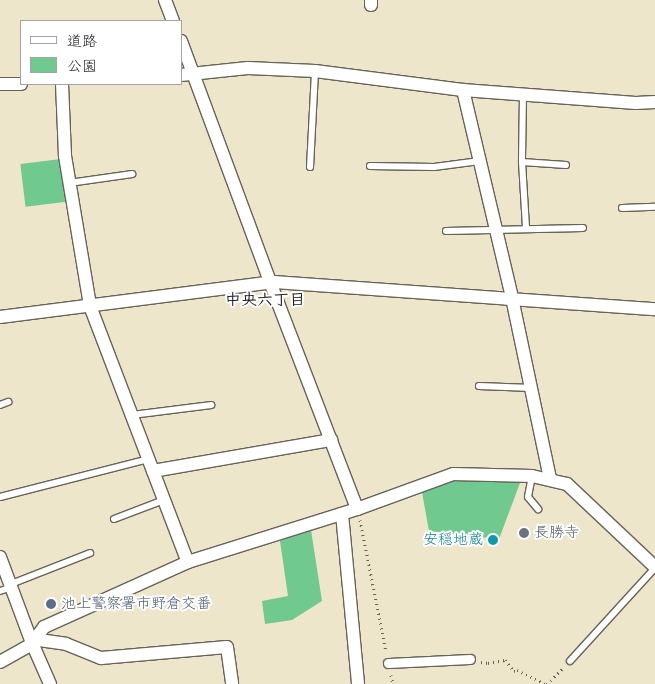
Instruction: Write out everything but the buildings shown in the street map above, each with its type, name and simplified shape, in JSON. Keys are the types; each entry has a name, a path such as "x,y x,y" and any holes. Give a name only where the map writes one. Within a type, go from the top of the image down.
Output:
{"street":[{"path":"165,0 174,20"},
{"path":"182,47 188,75 357,509"},
{"path":"188,75 248,68 315,71 463,90 636,103 655,102"},
{"path":"0,84 20,84"},
{"path":"62,85 65,156 90,306 188,562"},
{"path":"463,90 512,298 550,479"},
{"path":"0,317 270,282 512,298 655,310"},
{"path":"153,471 331,440"},
{"path":"32,643 44,627 188,562 342,514 453,474 532,476 567,484 655,567"},
{"path":"342,514 358,684"},
{"path":"0,557 8,587 50,684"},
{"path":"0,662 39,640 66,644 101,658 226,647 232,684"},
{"path":"388,663 470,659"}],"lane":[{"path":"310,167 315,71"},
{"path":"523,95 522,162 526,228"},
{"path":"370,166 434,167 480,161"},
{"path":"522,162 566,165"},
{"path":"69,183 132,174"},
{"path":"622,208 655,207"},
{"path":"446,231 495,228 583,228"},
{"path":"479,386 532,388"},
{"path":"0,405 8,402"},
{"path":"132,416 211,405"},
{"path":"0,497 148,459"},
{"path":"532,476 528,497 538,509"},
{"path":"114,518 164,500"},
{"path":"8,587 90,554"},
{"path":"570,661 655,567"}],"path":[{"path":"364,537 388,663"},
{"path":"470,659 488,663 505,660 514,671 517,670 547,684 570,661"}],"green space":[{"path":"61,159 66,202 26,207 20,164"},
{"path":"456,480 520,483 499,539 429,531 422,492"},
{"path":"311,530 322,601 292,620 265,624 262,601 288,596 280,541"}],"place":[{"name":"長勝寺","path":"524,533"},
{"name":"安穏地蔵","path":"493,540"},
{"name":"池上警察署市野倉交番","path":"51,604"}],"district":[{"name":"中央六丁目","path":"265,301"}]}
